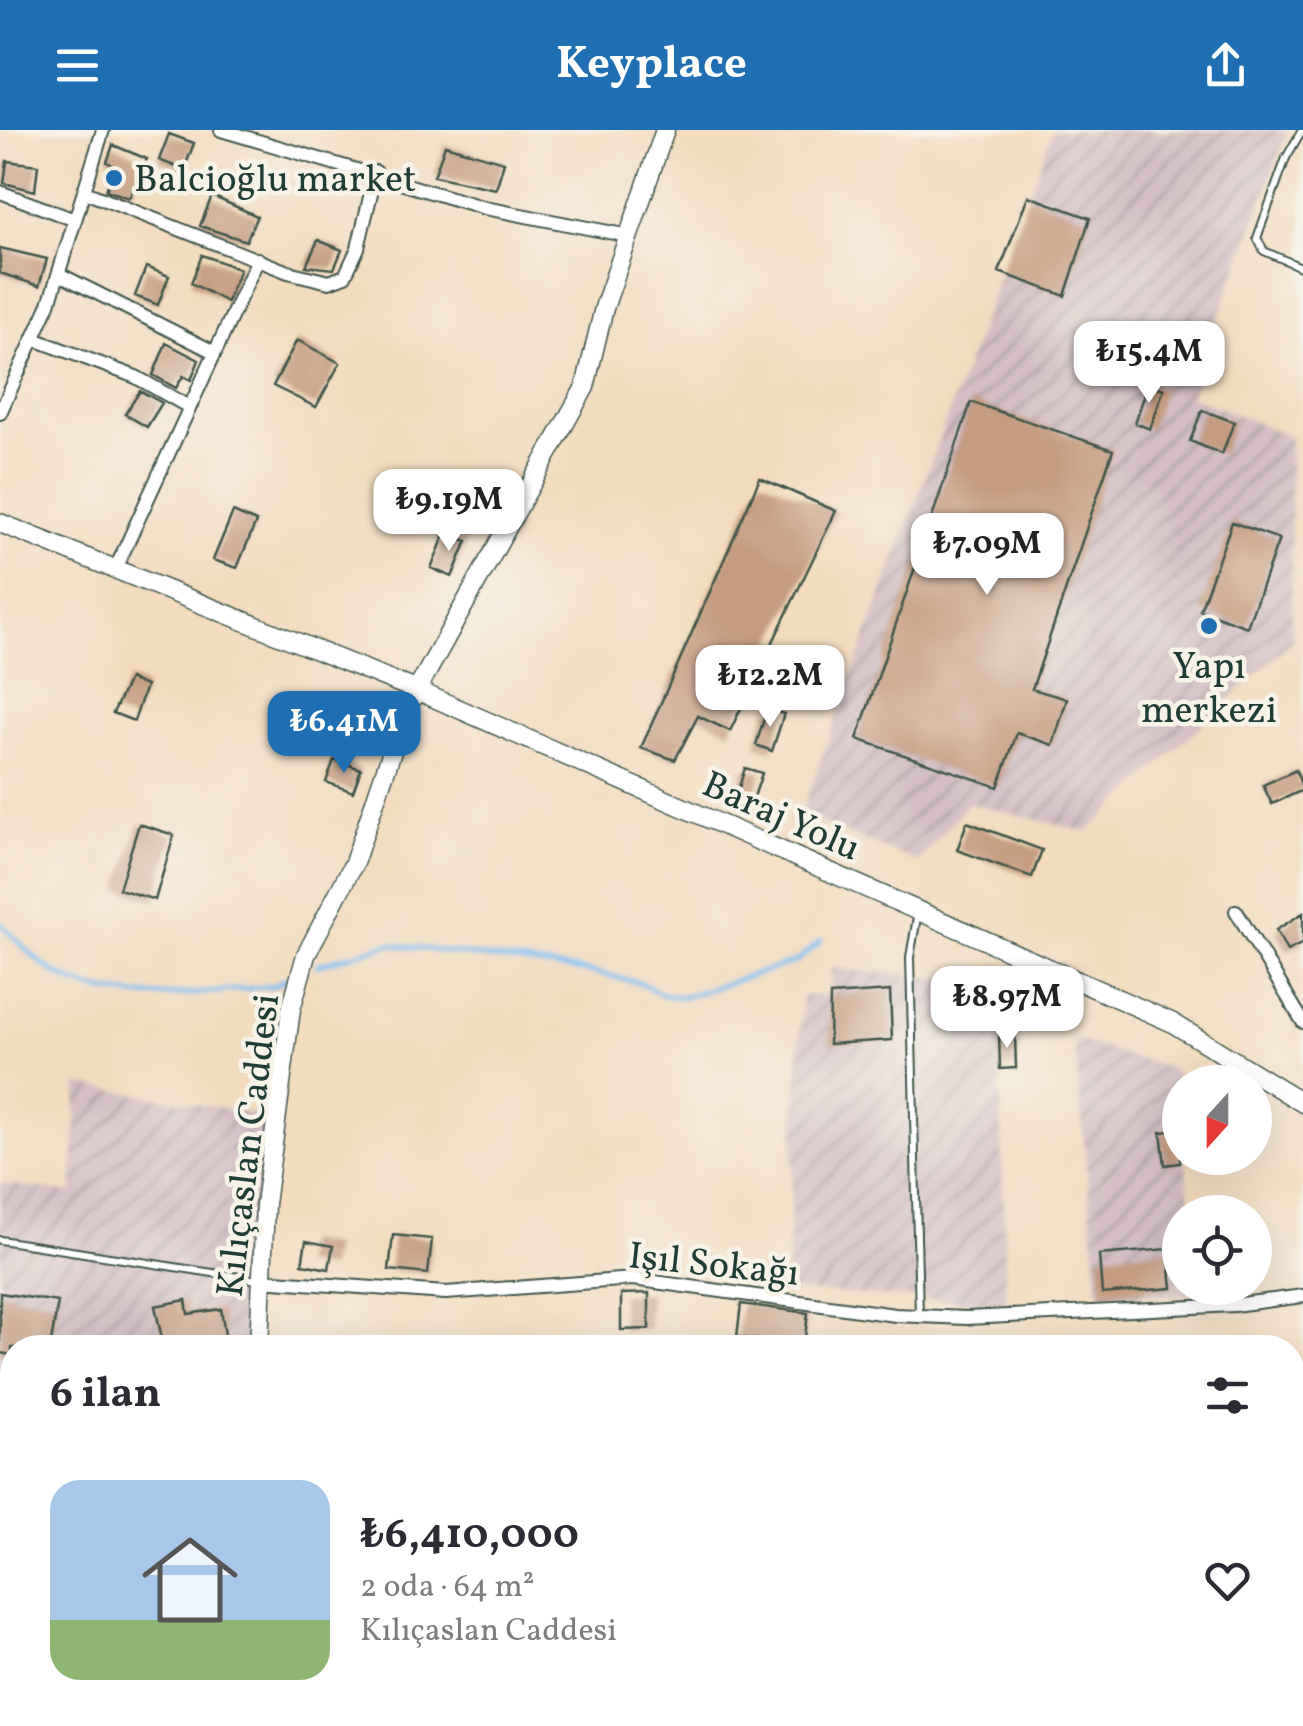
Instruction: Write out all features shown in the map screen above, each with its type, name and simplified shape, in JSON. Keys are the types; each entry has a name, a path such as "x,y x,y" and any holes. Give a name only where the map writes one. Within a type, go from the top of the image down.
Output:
{"street":[{"path":"221,130 376,172 485,208 629,236"},
{"name":"Kılıçaslan Caddesi","path":"259,1335 260,1280 291,1010 306,955 354,862 416,690 584,387 604,308 665,130"},
{"path":"0,413 58,274 103,131"},
{"path":"86,192 258,259 329,282 345,276 358,248 376,172"},
{"path":"0,192 75,220"},
{"path":"115,570 258,259"},
{"path":"58,274 214,352"},
{"path":"34,339 136,377 189,407"},
{"name":"Baraj Yolu","path":"0,524 416,690 1171,1022 1303,1103"},
{"path":"1236,910 1264,950 1303,1022"},
{"name":"Işıl Sokağı","path":"260,1280 375,1292 446,1293 633,1279 919,1316 967,1318 1234,1304 1303,1296"}],"lane":[{"path":"94,130 103,131"},
{"path":"1302,130 1286,158 1257,238 1264,251 1303,268"},
{"path":"918,911 910,957 919,1316"},
{"name":"Işıl Sokağı","path":"0,1240 260,1280"}],"shaded area":[{"name":"Yapı merkezi","path":"1053,130 1288,130 1190,396 1290,436 1292,640 1087,832 969,803 917,862 801,814"},
{"path":"832,968 998,984 1006,1304 786,1290 802,996 830,995"},
{"path":"1074,1039 1162,1066 1162,1175 1187,1175 1190,1195 1162,1195 1162,1295 1099,1297"},
{"path":"78,1084 265,1116 250,1335 0,1335 0,1183 72,1193"}],"building":[{"path":"169,134 194,143 184,170 159,160"},
{"path":"113,145 147,159 129,198 106,190 116,167 107,162"},
{"path":"445,145 504,162 496,189 434,176"},
{"path":"7,161 38,165 35,191 4,183"},
{"path":"212,196 257,216 246,241 200,226"},
{"path":"1028,196 1090,218 1065,296 999,272"},
{"path":"318,240 342,250 334,269 306,266"},
{"path":"0,248 47,259 39,286 0,273"},
{"path":"202,255 240,269 227,302 191,283"},
{"path":"146,267 169,276 158,305 135,296"},
{"path":"297,340 340,363 316,407 273,386"},
{"path":"166,343 199,360 191,380 183,376 176,388 153,375"},
{"path":"1148,384 1164,389 1150,429 1135,423"},
{"path":"140,391 162,403 147,427 125,414"},
{"path":"971,402 1113,450 1032,689 1067,699 1053,745 1017,733 998,787 857,739"},
{"path":"1202,410 1234,422 1222,454 1190,441"},
{"path":"433,476 460,489 453,506 425,495"},
{"path":"760,478 836,511 730,731 698,716 675,760 641,748"},
{"path":"233,512 256,522 237,568 213,560"},
{"path":"1232,522 1279,539 1247,627 1200,610"},
{"path":"446,532 467,541 452,577 431,568"},
{"path":"129,679 146,686 134,721 113,713"},
{"path":"767,709 784,714 772,751 756,745"},
{"path":"334,760 361,769 353,792 326,782"},
{"path":"745,768 762,773 752,803 736,797"},
{"path":"1296,770 1303,790 1272,804 1263,785"},
{"path":"967,822 1042,850 1032,877 957,850"},
{"path":"139,824 174,835 155,900 119,889"},
{"path":"1303,913 1303,943 1287,951 1276,930"},
{"path":"890,991 892,1040 829,1044 830,995"},
{"path":"999,1033 1015,1033 1016,1068 1000,1069"},
{"path":"393,1235 432,1239 428,1274 389,1270"},
{"path":"306,1241 333,1246 329,1269 302,1264"},
{"path":"1162,1250 1162,1289 1102,1294 1099,1255"},
{"path":"0,1293 58,1302 52,1335 0,1335"},
{"path":"649,1293 649,1329 621,1330 621,1294"},
{"path":"186,1300 188,1314 221,1309 225,1335 161,1335 155,1306"},
{"path":"741,1304 808,1313 805,1335 737,1335"}],"waterway":[{"path":"0,923 45,966 97,989 156,996 273,986 286,979"},
{"path":"317,965 389,944 591,972 641,983 664,995 684,997 797,961 821,941"}],"place":[{"name":"Balcioğlu market","path":"114,178"},
{"name":"Yapı merkezi","path":"1209,626"}]}
